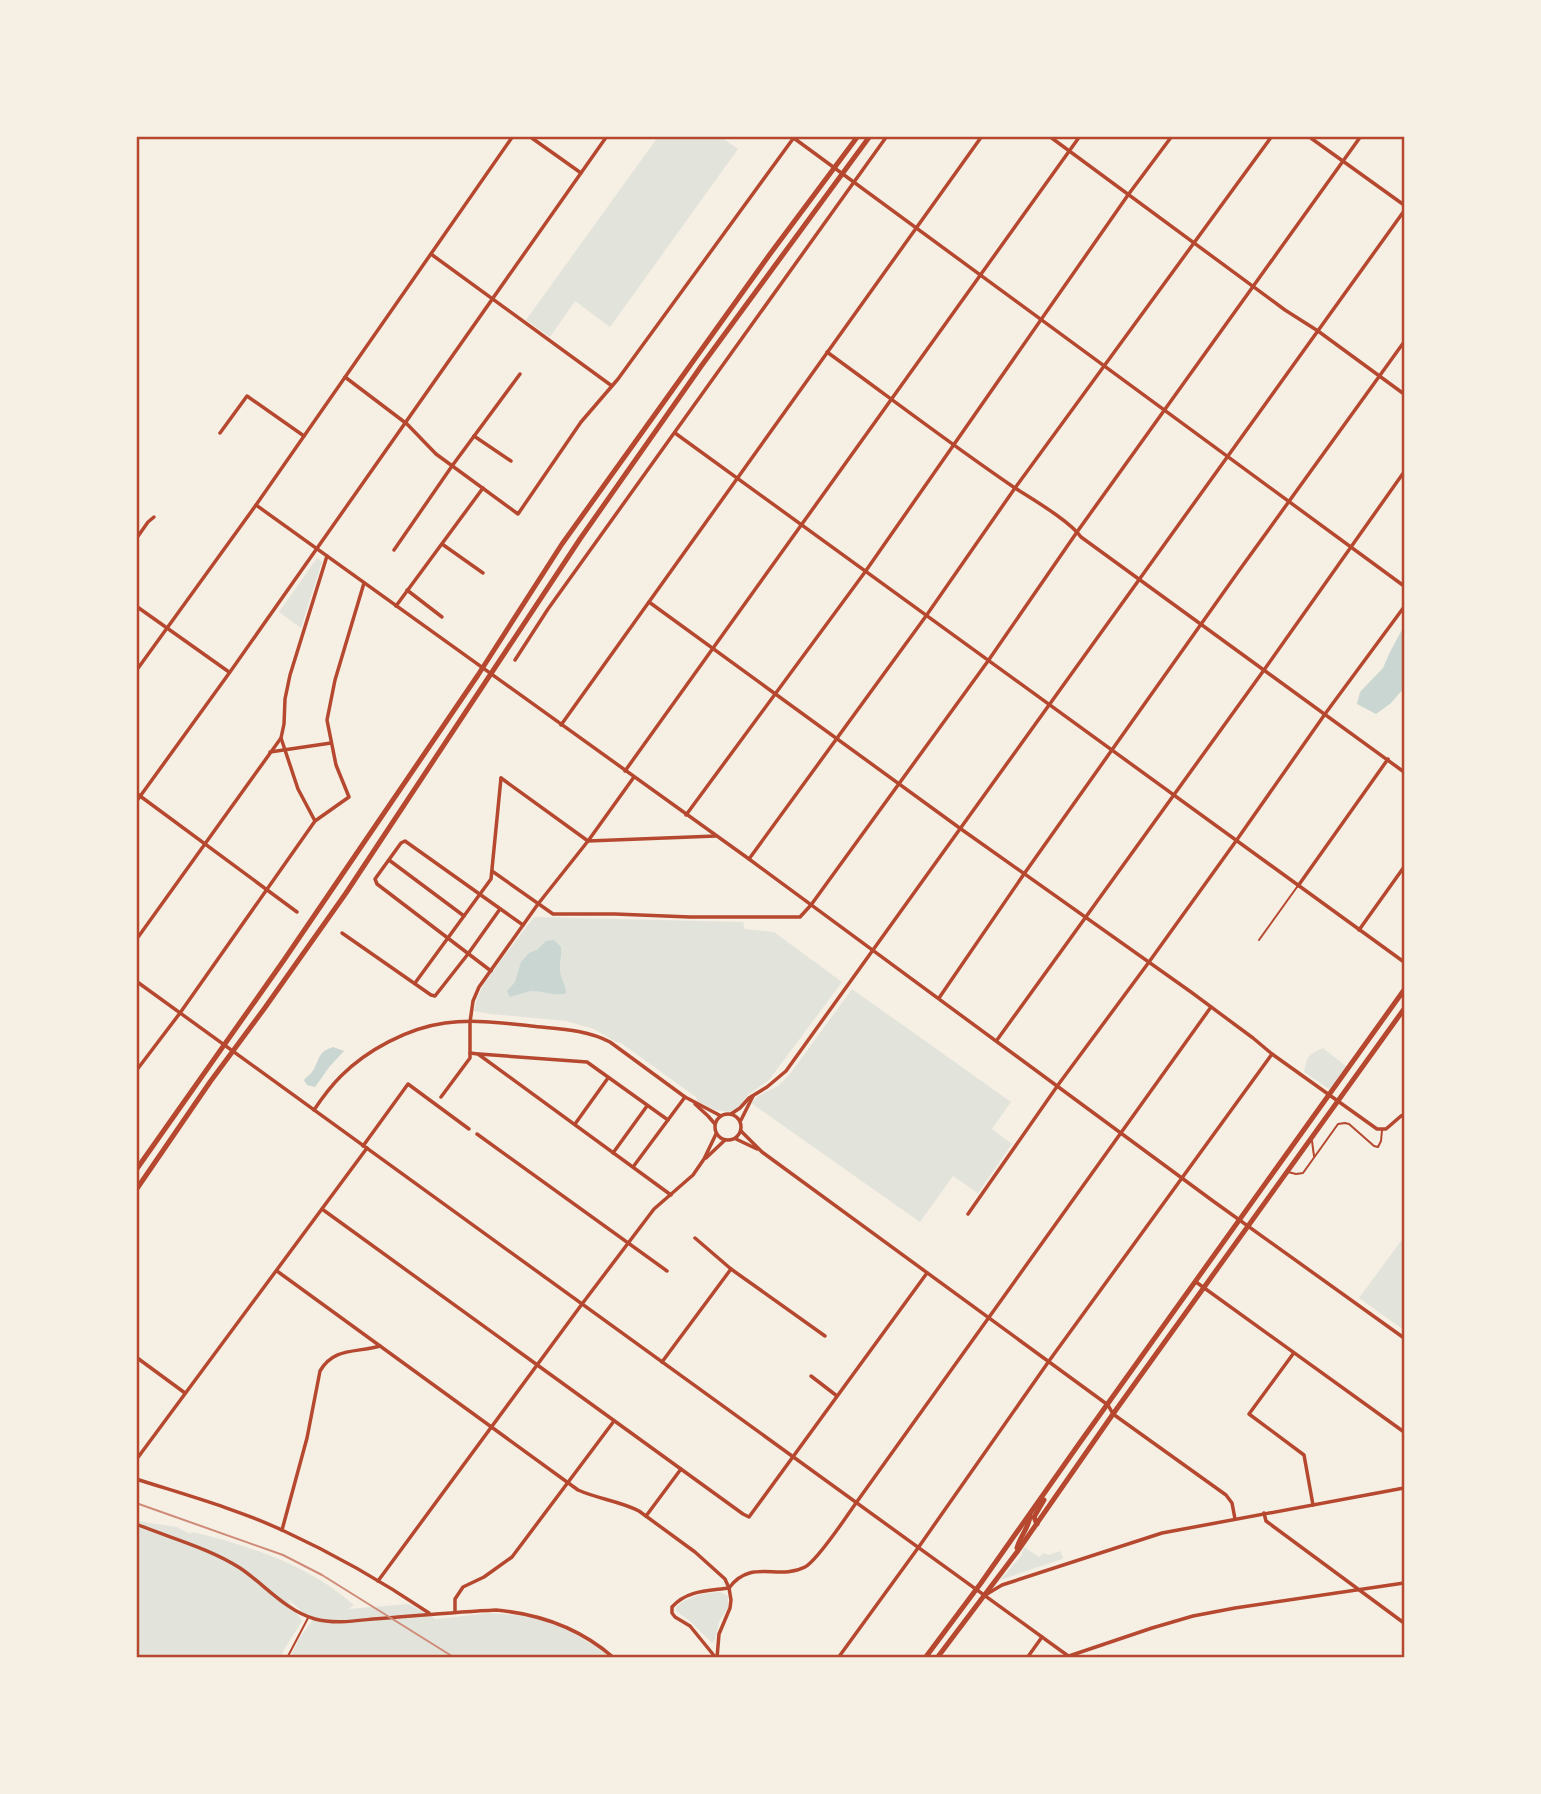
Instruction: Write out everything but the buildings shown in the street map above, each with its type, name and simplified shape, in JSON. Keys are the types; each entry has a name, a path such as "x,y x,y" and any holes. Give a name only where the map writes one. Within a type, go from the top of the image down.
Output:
{"main road":[{"path":"136,1170 284,960 482,668 562,544 858,136"},
{"path":"136,1190 346,893 580,539 702,365 870,136"},
{"path":"925,1657 1030,1515 1405,990"},
{"path":"937,1657 1017,1552 1113,1414 1405,1009"},
{"path":"1037,1524 1034,1517 1047,1490"},
{"path":"1017,1552 1030,1515"}],"street":[{"path":"136,671 256,505 513,136"},
{"path":"529,136 581,173"},
{"path":"136,802 139,794 230,672 607,136"},
{"path":"515,660 548,609 887,136"},
{"path":"561,724 982,136"},
{"path":"1049,136 1252,286 1405,394"},
{"path":"625,771 1080,136"},
{"path":"686,815 865,572 1172,136"},
{"path":"749,859 1272,136"},
{"path":"1308,136 1405,205"},
{"path":"492,871 554,914 800,917 988,661 1077,532 1361,136"},
{"path":"345,377 405,423 436,454 518,514 581,422 612,386 793,137 1405,586"},
{"path":"314,1110 341,1076 387,1043 428,1026 470,1021 569,1030 597,1036 610,1042 685,1097 721,1116 731,1114 767,1087 786,1071 1405,211"},
{"path":"430,254 612,386"},
{"path":"939,998 1201,624 1405,342"},
{"path":"827,352 1405,772"},
{"path":"394,550 520,374"},
{"path":"220,433 247,396 304,436"},
{"path":"675,433 1405,962"},
{"path":"474,436 510,461"},
{"path":"997,1040 1405,472"},
{"path":"396,606 483,488"},
{"path":"256,505 749,859 1405,1338"},
{"path":"136,539 154,517"},
{"path":"442,544 483,573"},
{"path":"136,940 281,738 290,675 327,556"},
{"path":"136,1071 315,821 349,797 336,765 327,720 335,680 364,583"},
{"path":"407,590 442,617"},
{"path":"649,601 1377,1129 1386,1129 1405,1115"},
{"path":"136,606 230,672"},
{"path":"968,1214 1325,714 1405,607"},
{"path":"281,738 298,789 315,821"},
{"path":"270,752 331,743"},
{"path":"1298,886 1388,759"},
{"path":"440,1097 470,1058 470,1021 474,995 538,904 634,777"},
{"path":"415,983 491,879 502,778 588,841 716,836"},
{"path":"139,794 297,912"},
{"path":"491,971 375,880 405,841 523,925"},
{"path":"389,860 464,916"},
{"path":"1359,930 1405,867"},
{"path":"342,933 435,996 500,909"},
{"path":"136,981 1070,1657 1138,1632 1194,1616 1405,1583"},
{"path":"716,1657 690,1626 675,1617 671,1612 672,1607 690,1594 729,1588 746,1573 793,1571 809,1565 1211,1007"},
{"path":"470,1053 587,1062 668,1120"},
{"path":"478,1054 671,1195"},
{"path":"838,1657 1272,1054"},
{"path":"575,1124 609,1077"},
{"path":"136,1460 322,1209 408,1084 469,1129"},
{"path":"735,1139 741,1131 743,1114 753,1096"},
{"path":"633,1167 685,1097"},
{"path":"691,1100 715,1124 716,1133 705,1159"},
{"path":"613,1153 648,1105"},
{"path":"731,1114 741,1122"},
{"path":"715,1124 721,1116"},
{"path":"741,1131 762,1152 1049,1361 1108,1405 1113,1414 1226,1495 1234,1507 1235,1519"},
{"path":"716,1133 725,1140 735,1139 762,1152"},
{"path":"477,1135 667,1271"},
{"path":"378,1581 628,1242 654,1209 693,1175 725,1140"},
{"path":"322,1209 748,1517 927,1273"},
{"path":"695,1238 731,1269 825,1336"},
{"path":"662,1362 731,1269"},
{"path":"277,1270 568,1482 589,1495 630,1506 695,1552 725,1578 731,1600 719,1634 716,1657"},
{"path":"1196,1282 1405,1432"},
{"path":"282,1530 307,1437 320,1371 325,1363 341,1353 365,1351 381,1346"},
{"path":"1293,1353 1249,1414 1304,1455 1313,1505"},
{"path":"136,1357 186,1394"},
{"path":"811,1377 837,1396"},
{"path":"455,1612 456,1599 463,1587 499,1568 512,1557 614,1421"},
{"path":"646,1516 681,1469"},
{"path":"136,1479 282,1530 345,1562 431,1614"},
{"path":"984,1595 1002,1584 1162,1532 1405,1489"},
{"path":"1264,1513 1266,1521 1405,1622"},
{"path":"136,1524 226,1560 309,1617 325,1621 354,1621 455,1612 517,1611 556,1622 581,1633 614,1657"},
{"path":"1027,1657 1042,1636"}],"lane":[{"path":"1259,940 1298,886"},
{"path":"1287,1172 1303,1173 1338,1124 1349,1124 1378,1147 1382,1129"},
{"path":"1311,1138 1315,1157"},
{"path":"287,1657 309,1617"}],"shaded area":[{"path":"658,137 721,137 738,149 610,327 575,301 550,337 526,320"},
{"path":"317,558 322,562 301,628 279,612"},
{"path":"1404,626 1404,688 1391,703 1376,714 1357,704 1360,692 1383,668"},
{"path":"536,917 743,922 745,929 774,932 842,982 769,1080 748,1095 738,1108 730,1112 715,1110 697,1101 696,1097 621,1043 594,1029 566,1021 474,1011 484,983"},
{"path":"554,940 561,947 560,972 566,993 532,991 510,997 507,991 515,982 521,962 546,941"},
{"path":"852,989 1011,1102 992,1129 1012,1144 978,1193 953,1176 920,1222 751,1103 758,1096 778,1086 790,1074"},
{"path":"333,1047 344,1051 315,1087 307,1085 304,1080 313,1071 321,1054"},
{"path":"1323,1048 1347,1067 1333,1088 1329,1089 1304,1072 1309,1057"},
{"path":"1404,1237 1404,1330 1359,1298"},
{"path":"136,1521 177,1527 190,1534 192,1532 214,1537 278,1559 337,1591 354,1605 348,1609 409,1604 436,1619 490,1613 524,1616 568,1630 610,1657 290,1657 312,1621 287,1598 302,1621 282,1657 137,1657"},
{"path":"1024,1547 1039,1557 1044,1553 1048,1555 1060,1551 1063,1557 1000,1580 1021,1556"},
{"path":"720,1592 728,1596 728,1607 719,1622 712,1643 676,1611 676,1607 696,1596"}],"railway":[{"path":"136,1503 283,1555 322,1575 455,1658"}]}
